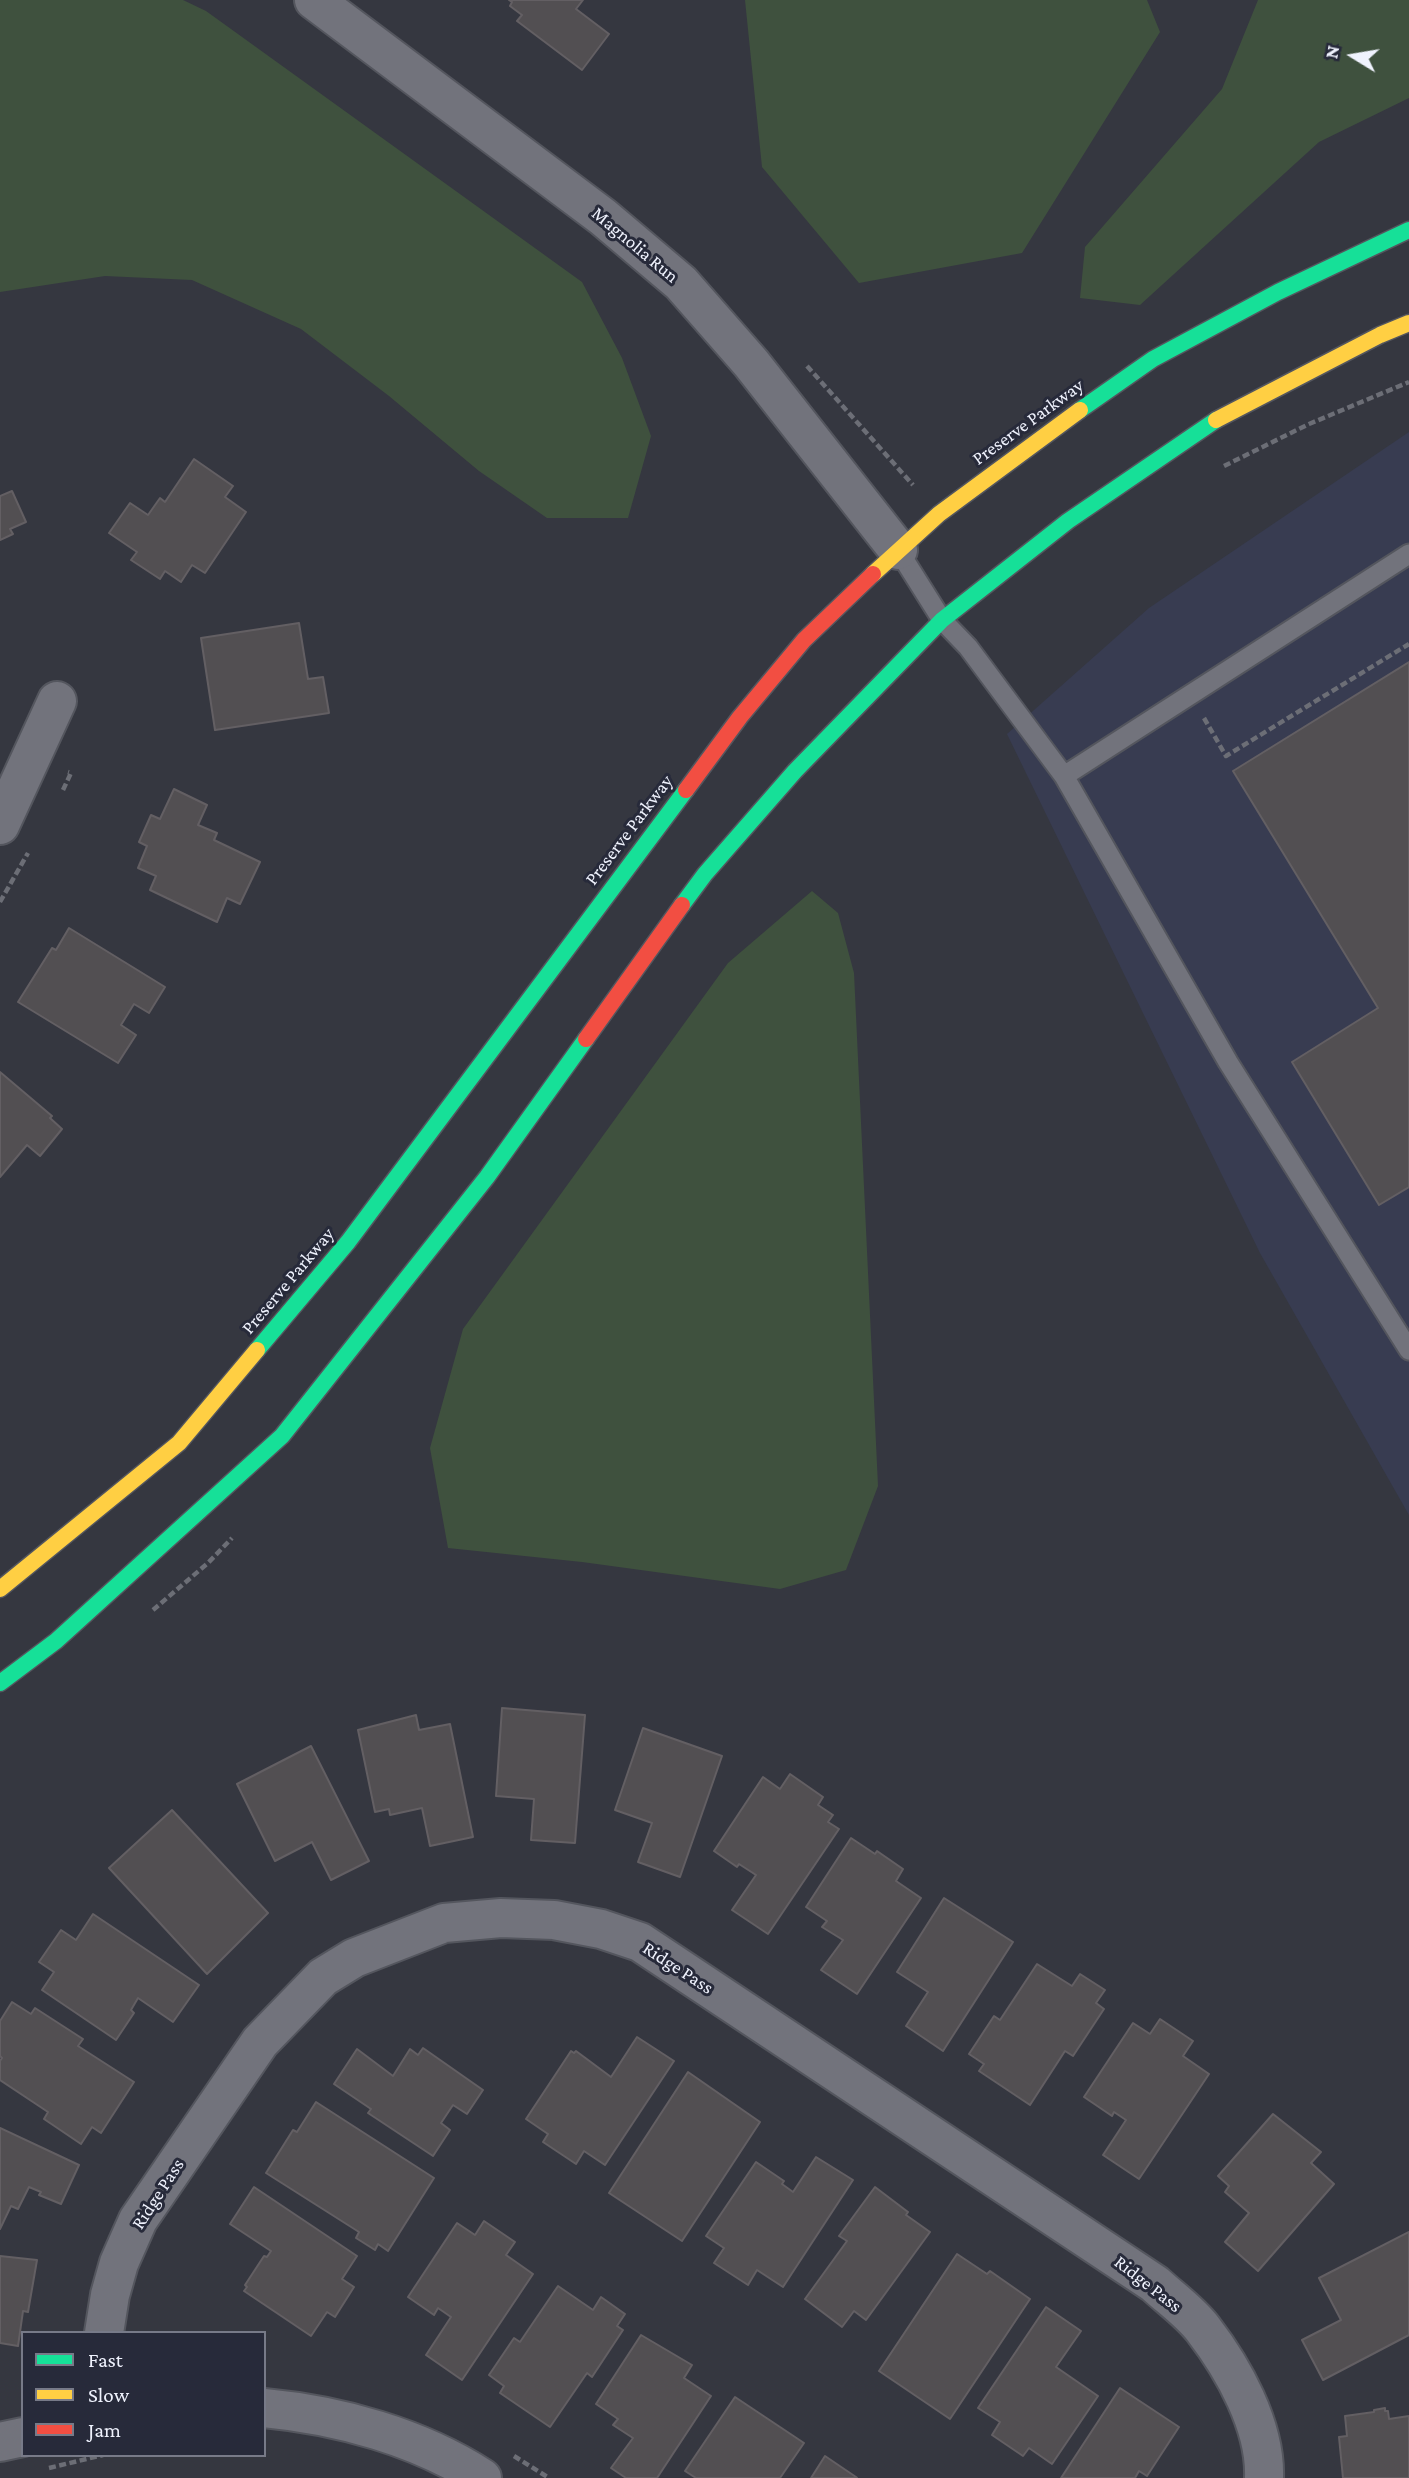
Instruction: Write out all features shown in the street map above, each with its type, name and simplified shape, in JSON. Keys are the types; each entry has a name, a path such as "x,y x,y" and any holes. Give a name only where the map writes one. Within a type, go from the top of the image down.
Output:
{"street":[{"name":"Magnolia Run","path":"314,0 603,217 681,283 751,363 898,550"},
{"name":"Preserve Parkway","path":"0,1589 179,1443 348,1242 740,717 804,640 939,514 1043,436 1153,359 1278,292 1409,230"},
{"path":"0,1684 56,1641 282,1436 487,1177 705,874 804,762 942,620 1068,521 1225,414 1409,323"},
{"path":"0,825 57,701"},
{"name":"Ridge Pass","path":"104,2331 119,2263 138,2220 260,2042 323,1977 354,1958 444,1923 501,1918 554,1920 601,1929 640,1942 1155,2284 1202,2327 1237,2380 1255,2422 1264,2478"},
{"path":"266,2408 322,2416 387,2434 452,2459 482,2478"},
{"path":"0,2442 21,2437"}],"lane":[{"path":"898,550 942,620 968,647 1064,776 1228,1062 1409,1350"},
{"path":"1064,776 1409,554"}],"path":[{"path":"1216,469 1309,424 1409,382"},
{"path":"1190,695 1226,756 1409,645"},
{"path":"145,1617 236,1535"}],"shaded area":[{"path":"1409,432 1409,1515 1260,1253 1007,734 1149,608"}],"green space":[{"path":"0,0 183,0 206,11 582,282 622,358 651,436 628,518 547,518 479,471 389,396 301,329 192,280 105,276 0,292"},
{"path":"745,0 1147,0 1160,32 1022,253 859,283 762,167"},
{"path":"1258,0 1409,0 1409,98 1319,142 1140,305 1080,298 1085,247 1222,89"},
{"path":"812,891 838,913 854,973 878,1486 846,1570 780,1589 582,1562 448,1548 430,1448 463,1329 728,963"}],"building":[{"path":"509,0 583,0 576,9 609,34 582,70 517,21 522,15 510,6 512,2"},
{"path":"194,459 233,486 225,497 246,512 205,573 192,565 181,582 165,571 160,579 131,560 137,552 109,533 130,503 148,515 160,498 165,502"},
{"path":"12,491 26,522 10,529 13,534 0,540 0,496"},
{"path":"299,623 308,679 323,677 329,713 215,730 201,638"},
{"path":"1409,662 1409,1187 1379,1205 1292,1062 1378,1008 1233,771"},
{"path":"174,789 207,805 198,825 217,833 214,840 260,862 240,904 227,898 217,922 150,890 156,876 138,868 147,846 139,842 151,815 160,819"},
{"path":"69,928 165,987 149,1013 134,1004 121,1025 136,1035 118,1063 18,1002 52,948 56,950"},
{"path":"0,1072 52,1116 50,1118 62,1129 40,1156 27,1145 0,1177"},
{"path":"502,1708 585,1715 575,1843 531,1840 534,1799 496,1796"},
{"path":"416,1715 419,1730 450,1724 473,1837 430,1846 422,1808 390,1815 389,1809 375,1812 358,1730"},
{"path":"643,1728 722,1756 680,1877 638,1862 652,1823 615,1810"},
{"path":"311,1746 369,1861 331,1880 312,1842 275,1861 237,1784"},
{"path":"790,1774 823,1797 818,1805 833,1815 828,1822 839,1829 768,1934 732,1910 756,1875 739,1864 737,1867 714,1851 763,1777 780,1789"},
{"path":"172,1810 268,1913 207,1974 109,1868"},
{"path":"851,1838 875,1854 877,1851 903,1869 896,1881 921,1898 857,1994 821,1970 843,1940 822,1927 827,1921 806,1907"},
{"path":"944,1898 1013,1942 943,2051 906,2026 928,1992 897,1972"},
{"path":"93,1914 199,1985 173,2022 138,1998 131,2010 134,2013 116,2040 42,1990 54,1972 39,1962 61,1930 76,1940"},
{"path":"1037,1964 1072,1986 1080,1974 1105,1990 1096,2003 1104,2009 1073,2056 1065,2051 1030,2105 979,2071 984,2064 969,2054 994,2016 1000,2020"},
{"path":"12,2002 31,2014 35,2008 83,2039 78,2046 134,2082 101,2133 92,2127 81,2144 44,2119 48,2112 0,2080 0,2021"},
{"path":"1160,2019 1193,2041 1183,2056 1209,2074 1139,2179 1103,2155 1126,2120 1114,2112 1112,2116 1084,2097 1133,2023 1150,2034"},
{"path":"637,2037 674,2061 605,2165 584,2151 576,2164 543,2142 548,2134 526,2119 571,2051 576,2051 611,2077"},
{"path":"423,2048 483,2090 467,2114 453,2105 441,2123 450,2130 433,2156 368,2113 371,2109 334,2084 357,2049 393,2076 410,2049 418,2055"},
{"path":"688,2072 760,2122 682,2241 609,2193"},
{"path":"316,2102 434,2178 388,2251 378,2244 375,2250 356,2238 359,2232 266,2173 293,2130 297,2132"},
{"path":"1273,2114 1321,2152 1311,2163 1334,2184 1258,2271 1225,2242 1249,2213 1225,2192 1229,2186 1218,2176"},
{"path":"0,2128 79,2165 61,2204 39,2195 41,2192 29,2187 18,2209 11,2206 0,2229"},
{"path":"816,2157 853,2180 783,2287 757,2270 748,2285 714,2263 724,2248 706,2236 756,2162 784,2181 782,2184 793,2192"},
{"path":"254,2187 357,2256 342,2279 354,2287 335,2317 327,2312 311,2336 244,2291 247,2287 245,2285 264,2256 267,2257 271,2251 230,2224"},
{"path":"875,2187 930,2232 866,2320 854,2311 842,2327 805,2299 847,2241 839,2236"},
{"path":"484,2221 515,2242 506,2255 533,2274 462,2380 426,2355 451,2317 438,2308 434,2315 408,2297 457,2223 475,2235"},
{"path":"1409,2232 1409,2335 1323,2380 1302,2340 1341,2320 1319,2278"},
{"path":"957,2254 987,2274 990,2271 1030,2299 950,2419 879,2371"},
{"path":"0,2256 37,2260 28,2312 23,2311 18,2346 0,2343"},
{"path":"558,2286 593,2310 601,2297 625,2314 617,2326 623,2330 592,2377 587,2373 550,2427 500,2393 504,2386 489,2375 514,2338 520,2342"},
{"path":"1046,2307 1081,2331 1056,2367 1098,2396 1052,2464 1029,2448 1023,2456 992,2435 1000,2422 978,2408"},
{"path":"641,2335 692,2365 684,2378 711,2396 657,2478 626,2478 611,2468 633,2438 613,2425 618,2419 596,2404"},
{"path":"1120,2388 1179,2427 1147,2476 1139,2471 1135,2478 1061,2478"},
{"path":"735,2397 804,2443 780,2478 696,2478 685,2471"},
{"path":"1385,2408 1389,2419 1409,2416 1409,2478 1343,2478 1339,2437 1347,2436 1345,2416"},
{"path":"825,2456 856,2477 857,2478 811,2478"}],"traffic: fast":[{"path":"1080,410 1153,359 1278,292 1409,230"},
{"path":"682,905 705,874 795,771 942,620 1068,521 1216,420"},
{"path":"257,1350 348,1242 686,790"},
{"path":"0,1683 56,1641 282,1436 487,1177 586,1039"}],"traffic: slow":[{"path":"1216,420 1380,335 1409,323"},
{"path":"873,574 939,514 1080,410"},
{"path":"0,1589 179,1443 257,1350"}],"traffic: jam":[{"path":"686,790 740,717 804,640 873,574"},
{"path":"586,1039 682,905"}]}
